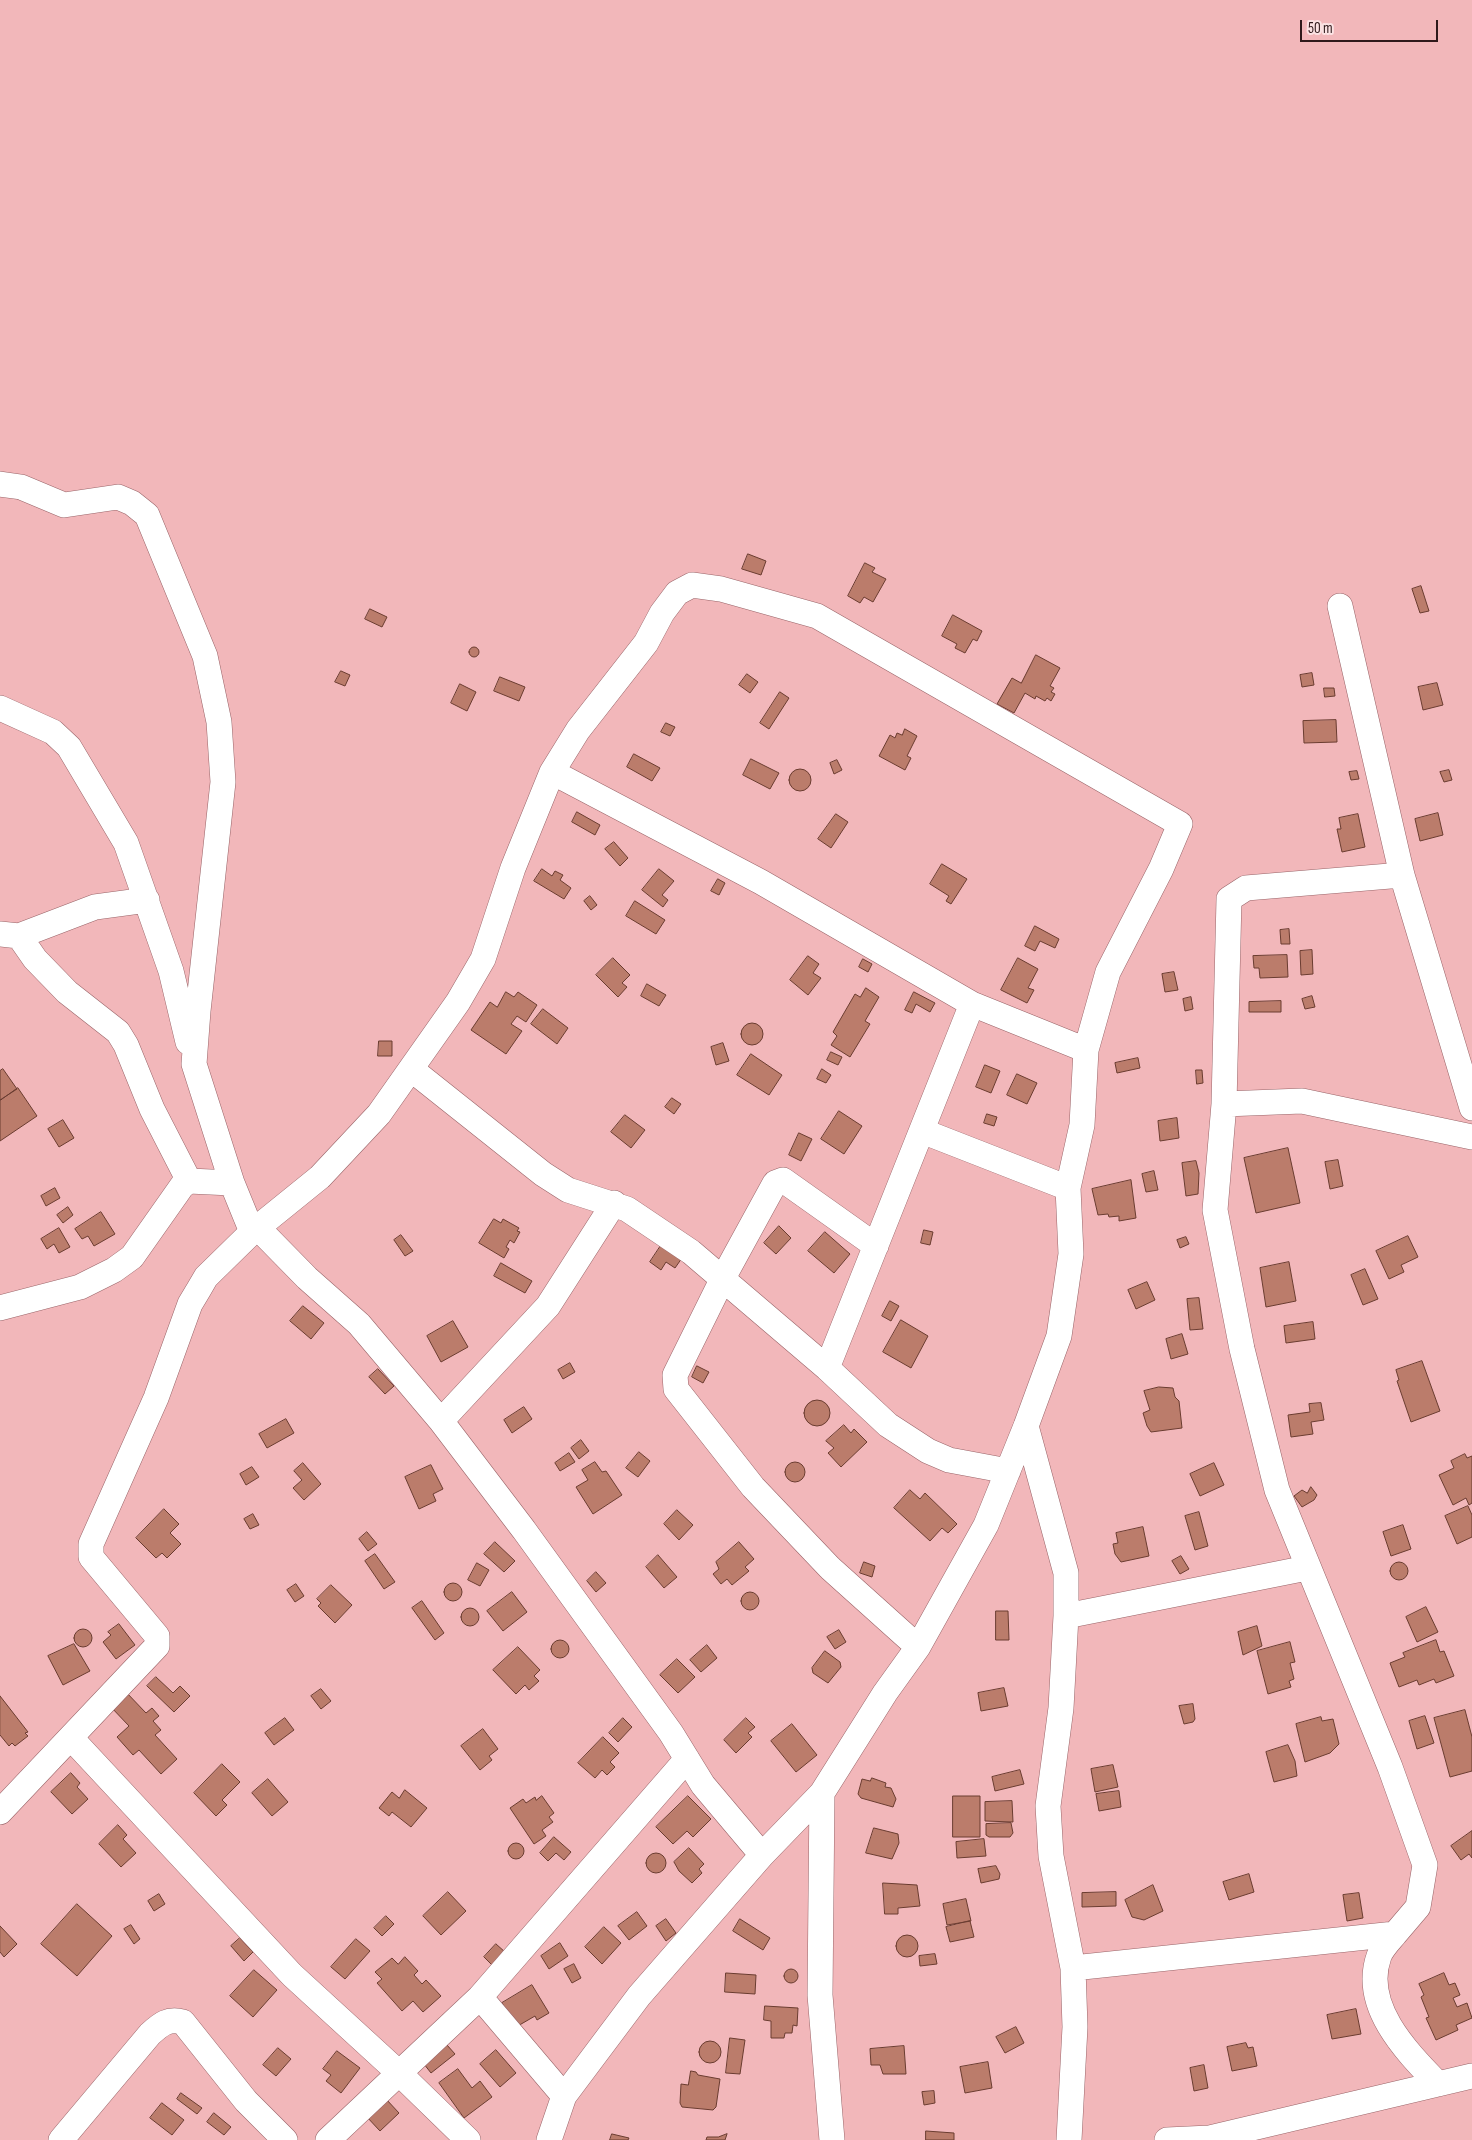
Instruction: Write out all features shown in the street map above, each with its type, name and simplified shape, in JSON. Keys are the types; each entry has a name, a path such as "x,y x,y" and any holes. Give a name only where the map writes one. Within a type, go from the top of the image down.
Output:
{"street":[{"path":"0,484 20,487 64,505 118,497 132,503 147,515 205,656 220,722 223,782 194,1064"},
{"path":"0,1812 157,1646 156,1636 91,1557 90,1544 156,1398 190,1304 206,1277 255,1230 320,1177 379,1114 458,1002 483,960 513,868 552,772 578,730 646,644 662,613 678,593 692,585 721,589 817,616 1180,824 1161,869 1108,972 1086,1050 1082,1125 1068,1188 1071,1254 1059,1336 1026,1426 986,1525 918,1648 885,1693 822,1793 762,1855 639,1996 564,2096 549,2140"},
{"path":"1340,606 1402,874 1472,1108"},
{"path":"0,708 53,732 69,747 126,843 171,971 194,1064 232,1183 255,1230 359,1324 441,1421 530,1538 671,1733 703,1785 762,1855"},
{"path":"552,772 761,882 972,1004 1086,1050"},
{"path":"1402,874 1246,888 1230,898 1224,1104 1215,1210 1242,1348 1277,1490 1390,1767 1425,1865 1418,1907 1380,1955 1375,1979 1381,2006 1390,2030 1413,2059 1438,2084"},
{"path":"147,900 95,907 10,935 67,992 118,1032 126,1045 152,1109 188,1181"},
{"path":"827,1368 972,1004"},
{"path":"411,1069 543,1174 568,1190 591,1199 614,1203 627,1209 690,1252 827,1368 888,1426 928,1451 949,1460 1008,1471"},
{"path":"1224,1104 1302,1101 1472,1138"},
{"path":"922,1131 1068,1188"},
{"path":"876,1246 783,1180 774,1183 723,1278 675,1375 676,1389 753,1487 830,1568 918,1648"},
{"path":"0,1308 80,1287 114,1270 132,1257 182,1186 188,1181 232,1183"},
{"path":"441,1421 548,1306 614,1203"},
{"path":"1026,1426 1066,1573 1066,1616 1061,1708 1048,1806 1051,1856 1073,1968 1075,2027 1069,2140"},
{"path":"1066,1616 1308,1568"},
{"path":"71,1738 292,1975 399,2073 468,2140"},
{"path":"328,2140 480,1997 687,1759"},
{"path":"822,1793 820,1995 832,2140"},
{"path":"1073,1968 1395,1934"},
{"path":"480,1997 564,2096"},
{"path":"60,2140 150,2034 161,2023 174,2020 183,2022 246,2101 285,2140"},
{"path":"1168,2140 1210,2138 1472,2076"}],"building":[{"path":"748,554 766,561 761,575 742,569"},
{"path":"865,563 875,568 872,572 886,579 873,602 864,597 860,603 848,596"},
{"path":"1421,586 1429,611 1420,613 1412,589"},
{"path":"370,609 387,617 382,627 365,619"},
{"path":"953,615 982,631 977,641 973,639 965,653 955,648 957,644 942,636"},
{"path":"474,647 479,652 474,657 469,652"},
{"path":"1036,655 1060,668 1050,686 1054,688 1051,692 1055,694 1051,701 1047,698 1045,701 1036,696 1035,699 1025,693 1014,713 997,704 1012,678 1021,683"},
{"path":"341,671 350,675 345,686 335,682"},
{"path":"1312,673 1314,685 1302,687 1300,675"},
{"path":"747,674 758,682 750,693 739,685"},
{"path":"500,677 525,687 519,701 494,691"},
{"path":"1437,683 1443,705 1423,710 1418,687"},
{"path":"460,684 476,692 467,711 451,703"},
{"path":"1324,688 1334,688 1335,696 1325,697"},
{"path":"780,692 789,698 769,729 760,723"},
{"path":"1336,720 1337,742 1304,743 1303,721"},
{"path":"666,723 675,727 670,736 661,732"},
{"path":"905,729 917,736 907,756 911,758 905,770 879,756 890,735 895,738 897,733 902,735"},
{"path":"634,754 660,768 652,781 627,767"},
{"path":"751,759 779,773 770,789 743,775"},
{"path":"837,760 842,770 834,774 830,763"},
{"path":"800,769 810,776 811,780 804,790 800,791 790,784 789,780 796,770"},
{"path":"1449,770 1452,780 1444,782 1440,772"},
{"path":"1357,771 1359,779 1351,780 1349,772"},
{"path":"577,812 600,825 595,835 572,822"},
{"path":"1438,813 1443,835 1420,841 1415,819"},
{"path":"836,814 848,822 831,848 818,839"},
{"path":"1358,814 1365,847 1342,852 1337,829 1341,829 1339,818"},
{"path":"614,842 628,858 620,866 605,849"},
{"path":"942,864 967,879 951,904 946,901 949,896 930,884"},
{"path":"542,869 552,876 555,871 563,875 560,880 571,888 564,899 534,881"},
{"path":"659,869 674,881 662,895 668,900 663,907 642,890"},
{"path":"718,879 725,883 719,895 711,891"},
{"path":"590,896 597,905 591,910 584,901"},
{"path":"635,901 665,920 656,934 626,916"},
{"path":"1035,926 1059,939 1055,948 1040,941 1035,951 1025,946"},
{"path":"1289,929 1290,944 1281,944 1280,930"},
{"path":"1312,950 1313,974 1301,975 1300,951"},
{"path":"1287,955 1288,977 1260,978 1259,968 1254,968 1253,956"},
{"path":"808,956 819,964 813,973 821,978 808,995 790,980"},
{"path":"613,958 630,975 622,983 627,987 618,997 596,975"},
{"path":"1018,958 1038,969 1028,988 1034,990 1027,1003 1001,990"},
{"path":"863,959 872,964 868,972 859,967"},
{"path":"1174,972 1178,990 1165,992 1162,974"},
{"path":"647,984 666,995 659,1006 641,996"},
{"path":"866,988 879,997 865,1021 870,1024 850,1057 831,1045 837,1036 833,1032 855,994 860,997"},
{"path":"506,992 514,997 518,992 537,1005 526,1022 517,1016 511,1024 522,1031 506,1054 471,1030 490,1002 497,1007"},
{"path":"914,992 935,1003 930,1012 916,1004 912,1013 905,1010"},
{"path":"1312,996 1315,1007 1305,1009 1302,999"},
{"path":"1191,997 1193,1009 1185,1011 1183,999"},
{"path":"1281,1001 1281,1012 1249,1012 1249,1002"},
{"path":"543,1009 568,1028 557,1044 531,1024"},
{"path":"752,1023 760,1026 763,1034 760,1042 752,1045 744,1042 741,1034 744,1026"},
{"path":"379,1041 392,1041 392,1056 378,1056"},
{"path":"723,1043 729,1061 716,1065 711,1047"},
{"path":"831,1052 842,1057 838,1065 827,1060"},
{"path":"751,1054 782,1075 769,1095 737,1075"},
{"path":"1138,1058 1140,1068 1117,1073 1115,1063"},
{"path":"985,1065 1000,1071 991,1093 976,1087"},
{"path":"3,1069 17,1089 0,1100 0,1071"},
{"path":"822,1069 831,1075 826,1083 817,1079"},
{"path":"1196,1070 1202,1070 1203,1083 1197,1084"},
{"path":"1017,1074 1037,1083 1027,1104 1007,1095"},
{"path":"18,1088 37,1116 0,1141 0,1101"},
{"path":"672,1098 681,1104 674,1114 665,1107"},
{"path":"839,1111 862,1126 844,1154 821,1139"},
{"path":"987,1114 997,1117 994,1126 984,1123"},
{"path":"625,1115 645,1130 631,1148 611,1132"},
{"path":"1177,1118 1179,1138 1160,1141 1158,1121"},
{"path":"63,1120 74,1138 59,1147 48,1129"},
{"path":"799,1133 812,1139 801,1161 789,1155"},
{"path":"1288,1148 1300,1203 1256,1213 1244,1158"},
{"path":"1338,1160 1343,1186 1330,1189 1325,1162"},
{"path":"1196,1161 1199,1173 1198,1194 1186,1196 1182,1163"},
{"path":"1154,1171 1158,1190 1146,1192 1142,1174"},
{"path":"1131,1180 1136,1218 1119,1221 1119,1216 1098,1215 1092,1189"},
{"path":"55,1188 60,1198 46,1206 41,1196"},
{"path":"68,1207 73,1215 63,1223 57,1215"},
{"path":"101,1212 115,1234 94,1246 88,1236 82,1239 75,1229"},
{"path":"494,1219 501,1223 503,1219 519,1228 517,1231 520,1232 514,1243 510,1240 506,1247 509,1249 504,1258 479,1243"},
{"path":"779,1226 791,1238 776,1254 764,1243"},
{"path":"59,1228 70,1247 59,1253 54,1244 47,1249 41,1239"},
{"path":"924,1230 933,1232 930,1245 921,1243"},
{"path":"825,1232 850,1254 834,1273 808,1251"},
{"path":"401,1235 413,1251 405,1256 394,1240"},
{"path":"1408,1236 1418,1257 1401,1265 1404,1272 1389,1279 1376,1251"},
{"path":"1186,1237 1189,1244 1180,1248 1177,1240"},
{"path":"662,1244 682,1258 675,1268 666,1262 661,1270 650,1262"},
{"path":"1289,1262 1296,1301 1266,1307 1260,1268"},
{"path":"501,1263 532,1281 525,1293 494,1276"},
{"path":"1365,1269 1378,1299 1363,1305 1351,1275"},
{"path":"1147,1282 1155,1300 1136,1309 1128,1290"},
{"path":"1199,1298 1203,1329 1190,1330 1187,1299"},
{"path":"890,1301 899,1306 891,1321 882,1316"},
{"path":"303,1306 324,1323 311,1339 290,1321"},
{"path":"901,1320 928,1336 911,1368 883,1352"},
{"path":"453,1321 468,1347 441,1362 427,1336"},
{"path":"1313,1322 1315,1339 1286,1343 1284,1326"},
{"path":"1182,1334 1188,1354 1171,1359 1166,1339"},
{"path":"1422,1361 1440,1411 1411,1422 1397,1381 1399,1380 1396,1370"},
{"path":"570,1363 575,1372 563,1379 558,1370"},
{"path":"697,1366 709,1372 703,1383 692,1377"},
{"path":"378,1369 394,1386 385,1394 369,1377"},
{"path":"1159,1387 1173,1388 1175,1397 1179,1401 1182,1428 1151,1432 1147,1426 1143,1413 1150,1410 1144,1391"},
{"path":"817,1400 826,1404 830,1413 826,1422 817,1426 808,1422 804,1413 808,1404"},
{"path":"1321,1403 1324,1420 1311,1422 1313,1434 1291,1437 1288,1415 1310,1412 1309,1404"},
{"path":"524,1407 532,1419 512,1433 504,1420"},
{"path":"286,1419 294,1433 267,1448 259,1434"},
{"path":"844,1425 851,1433 854,1429 867,1442 841,1467 828,1453 834,1448 826,1441"},
{"path":"581,1440 589,1451 579,1459 571,1448"},
{"path":"639,1452 650,1461 638,1477 626,1468"},
{"path":"569,1453 575,1462 560,1471 555,1463"},
{"path":"1465,1454 1467,1458 1472,1456 1472,1503 1469,1505 1466,1498 1453,1505 1439,1475 1454,1468 1451,1461"},
{"path":"595,1462 602,1472 606,1471 622,1495 593,1514 576,1487 588,1480 582,1470"},
{"path":"795,1462 802,1465 805,1472 802,1479 795,1482 788,1479 785,1472 788,1465"},
{"path":"303,1463 321,1484 304,1500 293,1488 302,1480 294,1471"},
{"path":"1214,1463 1224,1485 1200,1496 1190,1474"},
{"path":"431,1465 443,1489 433,1494 436,1501 419,1509 405,1477"},
{"path":"252,1467 259,1477 246,1485 240,1474"},
{"path":"1311,1487 1317,1495 1314,1500 1302,1507 1294,1496 1302,1490 1307,1493"},
{"path":"910,1490 920,1499 925,1493 957,1524 948,1533 942,1528 930,1541 894,1508"},
{"path":"1468,1506 1472,1515 1472,1537 1457,1544 1445,1516"},
{"path":"164,1509 179,1524 170,1533 181,1544 167,1558 162,1553 156,1558 136,1538"},
{"path":"677,1510 693,1525 679,1540 664,1524"},
{"path":"1199,1512 1208,1546 1195,1550 1185,1516"},
{"path":"253,1514 259,1525 250,1529 244,1519"},
{"path":"1403,1525 1411,1549 1391,1556 1383,1532"},
{"path":"1143,1527 1149,1556 1121,1562 1115,1554 1113,1544 1118,1543 1116,1533"},
{"path":"367,1532 377,1544 368,1551 359,1539"},
{"path":"495,1542 515,1561 504,1572 484,1554"},
{"path":"739,1542 754,1559 745,1567 749,1571 732,1585 727,1579 721,1584 713,1574 719,1569 716,1562"},
{"path":"375,1554 395,1582 384,1589 365,1561"},
{"path":"658,1555 677,1577 664,1588 646,1567"},
{"path":"1181,1556 1189,1569 1180,1574 1172,1561"},
{"path":"864,1562 875,1566 872,1577 860,1573"},
{"path":"1399,1562 1405,1565 1408,1571 1405,1577 1399,1580 1393,1577 1390,1571 1393,1565"},
{"path":"477,1563 489,1570 480,1586 468,1580"},
{"path":"596,1572 606,1583 596,1592 587,1581"},
{"path":"453,1583 459,1586 462,1592 459,1598 453,1601 447,1598 444,1592 447,1586"},
{"path":"296,1584 304,1596 295,1602 287,1590"},
{"path":"331,1585 352,1605 335,1623 318,1606 321,1603 317,1599"},
{"path":"512,1592 527,1612 503,1631 487,1611"},
{"path":"750,1592 756,1595 759,1601 756,1607 750,1610 744,1607 741,1601 744,1595"},
{"path":"422,1601 444,1633 435,1640 412,1608"},
{"path":"1426,1607 1438,1632 1417,1642 1406,1617"},
{"path":"470,1608 476,1611 479,1617 476,1623 470,1626 464,1623 461,1617 464,1611"},
{"path":"996,1611 1008,1611 1009,1640 996,1640"},
{"path":"119,1624 135,1645 116,1659 103,1642 111,1635 108,1632"},
{"path":"1257,1626 1262,1646 1243,1655 1238,1632"},
{"path":"83,1629 89,1632 92,1638 89,1644 83,1647 77,1644 74,1638 77,1632"},
{"path":"839,1630 846,1642 835,1649 827,1637"},
{"path":"560,1640 566,1643 569,1649 566,1655 560,1658 554,1655 551,1649 554,1643"},
{"path":"1436,1640 1440,1652 1444,1651 1454,1676 1436,1683 1434,1679 1419,1685 1417,1680 1399,1687 1390,1663 1405,1657 1403,1653"},
{"path":"1290,1642 1295,1662 1290,1663 1294,1679 1289,1681 1291,1687 1268,1694 1257,1651"},
{"path":"74,1644 90,1671 63,1685 48,1656"},
{"path":"707,1645 717,1658 701,1672 690,1660"},
{"path":"518,1647 540,1670 534,1676 539,1681 529,1690 525,1685 516,1694 493,1670"},
{"path":"825,1651 840,1662 841,1667 828,1683 813,1673 812,1668"},
{"path":"677,1659 695,1677 678,1693 660,1675"},
{"path":"156,1677 173,1693 180,1686 190,1696 174,1712 147,1686"},
{"path":"1004,1688 1008,1706 981,1711 978,1693"},
{"path":"321,1689 331,1701 321,1709 311,1696"},
{"path":"125,1691 146,1713 152,1708 159,1716 153,1721 161,1730 155,1735 177,1759 161,1774 139,1750 133,1755 117,1737 129,1726 110,1706"},
{"path":"0,1696 28,1732 25,1733 28,1736 15,1746 12,1743 9,1746 0,1735"},
{"path":"1193,1704 1195,1719 1193,1722 1184,1724 1179,1706"},
{"path":"1465,1710 1472,1737 1472,1771 1450,1777 1434,1718"},
{"path":"1425,1716 1434,1743 1417,1749 1409,1721"},
{"path":"1321,1717 1322,1721 1333,1719 1339,1744 1330,1753 1305,1762 1296,1724"},
{"path":"285,1718 294,1730 274,1745 265,1733"},
{"path":"623,1718 632,1727 618,1742 609,1733"},
{"path":"746,1718 755,1727 748,1733 752,1737 736,1753 724,1740"},
{"path":"792,1724 817,1755 796,1772 771,1741"},
{"path":"483,1729 498,1749 489,1756 492,1760 480,1770 461,1746"},
{"path":"603,1737 619,1753 610,1762 615,1767 607,1775 602,1770 595,1778 578,1763"},
{"path":"1288,1745 1295,1761 1297,1776 1274,1782 1266,1752"},
{"path":"222,1764 240,1782 222,1800 227,1805 216,1816 194,1793"},
{"path":"1113,1765 1118,1787 1095,1792 1091,1769"},
{"path":"1020,1770 1024,1784 995,1791 992,1777"},
{"path":"71,1773 80,1783 77,1787 88,1799 72,1814 51,1792"},
{"path":"872,1778 886,1783 885,1787 891,1788 896,1799 893,1807 861,1798 858,1794 862,1779 870,1781"},
{"path":"268,1779 288,1802 272,1816 252,1793"},
{"path":"405,1790 427,1808 411,1827 392,1812 389,1816 379,1808 392,1792 399,1798"},
{"path":"1119,1791 1121,1807 1099,1811 1096,1794"},
{"path":"542,1796 554,1813 549,1817 553,1822 542,1830 546,1836 534,1844 510,1808 523,1799 526,1803 535,1797 536,1800"},
{"path":"688,1796 711,1819 693,1837 687,1831 673,1844 656,1827"},
{"path":"953,1796 980,1796 980,1837 953,1837"},
{"path":"1012,1801 1013,1822 985,1821 985,1802"},
{"path":"1011,1823 1013,1833 1010,1837 989,1837 986,1835 986,1824"},
{"path":"118,1825 127,1835 123,1839 136,1853 121,1867 99,1844"},
{"path":"874,1828 898,1834 899,1843 892,1859 866,1853"},
{"path":"1472,1831 1472,1858 1469,1854 1461,1860 1451,1846"},
{"path":"554,1837 571,1852 564,1860 556,1853 548,1861 540,1853"},
{"path":"984,1839 986,1856 957,1858 956,1842"},
{"path":"513,1843 519,1843 524,1848 522,1857 513,1859 508,1854 508,1848"},
{"path":"689,1848 704,1864 699,1869 702,1873 692,1883 679,1871 674,1862"},
{"path":"652,1853 660,1853 666,1859 666,1867 660,1873 652,1873 646,1867 646,1859"},
{"path":"996,1866 1000,1874 999,1879 981,1883 978,1869"},
{"path":"1249,1874 1254,1892 1229,1900 1223,1882"},
{"path":"883,1883 917,1885 920,1906 898,1908 898,1914 885,1914"},
{"path":"1153,1885 1163,1911 1144,1920 1132,1917 1125,1900"},
{"path":"448,1892 466,1911 441,1935 423,1916"},
{"path":"1116,1892 1116,1906 1082,1907 1082,1893"},
{"path":"1359,1893 1363,1918 1347,1921 1343,1895"},
{"path":"159,1894 165,1904 154,1911 148,1901"},
{"path":"966,1899 971,1921 947,1925 943,1904"},
{"path":"77,1904 112,1936 77,1976 41,1944"},
{"path":"637,1912 647,1926 629,1940 618,1926"},
{"path":"386,1916 394,1924 382,1936 374,1928"},
{"path":"666,1919 676,1933 666,1941 656,1926"},
{"path":"740,1919 770,1938 763,1950 733,1931"},
{"path":"970,1921 974,1937 950,1942 946,1927"},
{"path":"131,1925 140,1939 134,1944 124,1929"},
{"path":"0,1926 17,1944 4,1957 0,1952"},
{"path":"604,1927 621,1943 602,1964 585,1947"},
{"path":"907,1935 915,1938 918,1946 915,1954 907,1957 899,1954 896,1946 899,1938"},
{"path":"240,1938 253,1952 244,1961 231,1946"},
{"path":"356,1939 370,1951 345,1979 331,1967"},
{"path":"560,1943 568,1956 549,1969 541,1956"},
{"path":"496,1944 505,1952 492,1965 484,1957"},
{"path":"935,1954 937,1964 920,1966 919,1956"},
{"path":"405,1957 418,1971 414,1975 422,1984 426,1980 441,1996 423,2012 413,2001 402,2011 377,1983 382,1979 375,1972 392,1958 398,1964"},
{"path":"574,1964 581,1978 572,1983 564,1969"},
{"path":"791,1969 796,1971 798,1976 796,1981 791,1983 786,1981 784,1976 786,1971"},
{"path":"254,1970 277,1990 253,2017 230,1996"},
{"path":"726,1973 756,1975 755,1994 725,1992"},
{"path":"1444,1973 1449,1985 1455,1983 1460,1995 1453,1998 1457,2007 1467,2003 1472,2018 1456,2025 1458,2030 1436,2040 1426,2018 1429,2017 1421,1997 1424,1995 1419,1984"},
{"path":"532,1985 549,2013 537,2020 535,2016 516,2027 502,2003"},
{"path":"765,2006 798,2008 797,2026 793,2025 792,2033 785,2033 784,2038 771,2038 771,2021 764,2020"},
{"path":"1356,2009 1361,2034 1332,2039 1327,2015"},
{"path":"1016,2027 1024,2043 1005,2053 996,2037"},
{"path":"730,2038 745,2040 740,2074 726,2073"},
{"path":"710,2041 718,2044 721,2052 718,2060 710,2063 702,2060 699,2052 702,2044"},
{"path":"1246,2043 1248,2048 1253,2047 1257,2066 1232,2071 1227,2047"},
{"path":"447,2045 455,2054 431,2073 424,2064"},
{"path":"904,2046 906,2074 883,2074 880,2065 871,2065 870,2049"},
{"path":"278,2048 291,2059 276,2076 263,2065"},
{"path":"496,2050 516,2073 500,2087 480,2064"},
{"path":"337,2051 360,2068 341,2093 326,2081 331,2075 323,2069"},
{"path":"988,2062 992,2088 965,2093 960,2067"},
{"path":"1204,2065 1208,2088 1194,2091 1190,2068"},
{"path":"458,2069 472,2088 480,2081 492,2097 464,2118 439,2083"},
{"path":"691,2071 696,2072 698,2075 720,2079 716,2107 713,2110 682,2107 680,2103 681,2084 688,2085"},
{"path":"934,2091 935,2103 924,2105 922,2092"},
{"path":"181,2093 202,2108 197,2114 177,2099"},
{"path":"386,2099 399,2113 380,2131 366,2116"},
{"path":"162,2103 184,2120 172,2135 150,2118"},
{"path":"214,2113 231,2127 224,2135 207,2122"},
{"path":"926,2131 954,2133 954,2140 926,2140"},
{"path":"612,2134 629,2138 628,2140 610,2140"},
{"path":"727,2134 725,2140 706,2140 707,2137 718,2137"}]}
